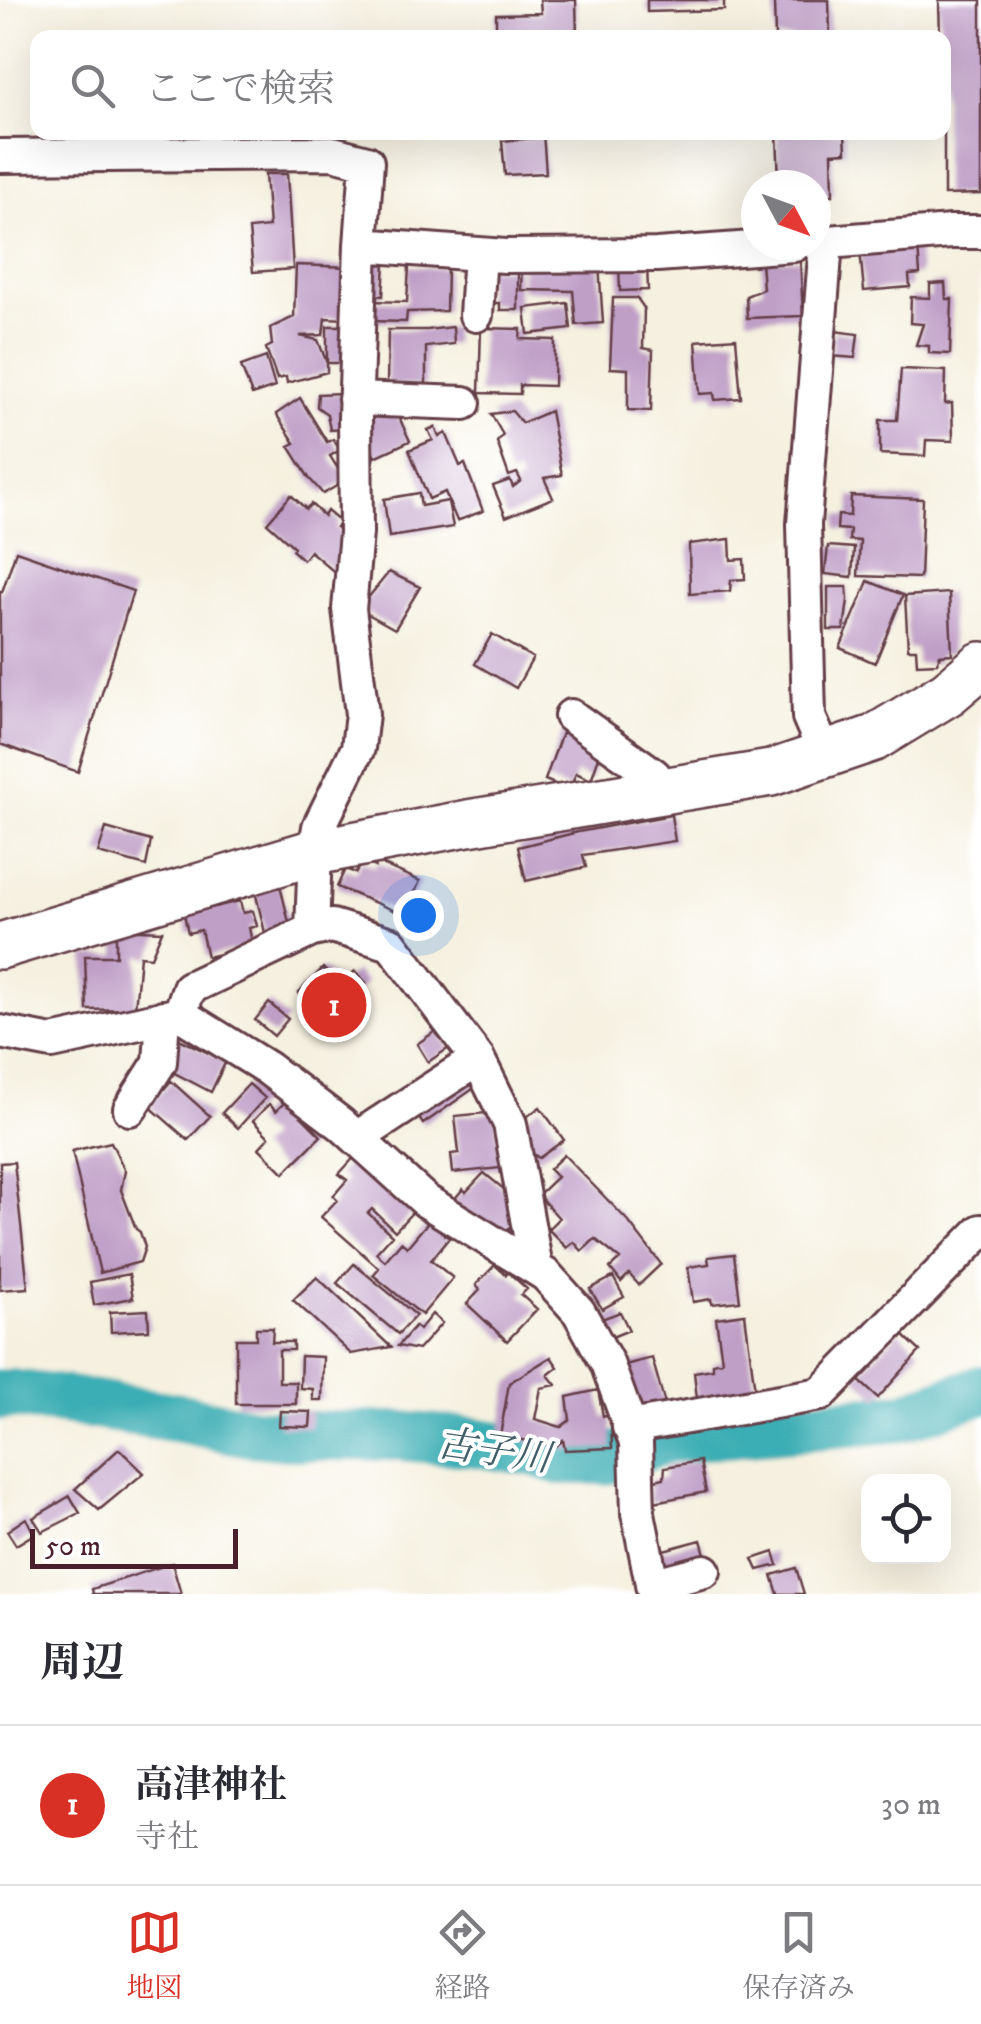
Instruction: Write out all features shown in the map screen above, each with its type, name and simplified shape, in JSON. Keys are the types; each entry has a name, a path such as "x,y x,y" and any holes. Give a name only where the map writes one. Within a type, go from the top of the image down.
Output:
{"street":[{"path":"0,156 333,153 370,147 361,245 355,399 356,533 349,610 362,714 358,748 319,827 312,930"},
{"path":"831,242 981,232"},
{"path":"361,245 480,254 657,254 741,249"},
{"path":"476,314 480,254"},
{"path":"812,260 804,524 809,717 826,754"},
{"path":"355,399 464,402"},
{"path":"0,946 315,852 770,773 874,738 948,692 981,665"},
{"path":"571,716 654,775 662,791"},
{"path":"130,1109 160,1062 172,1016 189,988 312,930 332,926 392,944 478,1059 510,1124 536,1268"},
{"path":"0,1032 52,1042 172,1016 267,1068 357,1138 426,1201 546,1275 579,1312 606,1363 636,1443 638,1513 653,1590 704,1571"},
{"path":"357,1138 478,1059"},
{"path":"629,1427 820,1394 981,1231"}],"building":[{"path":"540,0 576,0 577,30 496,30 496,14 541,13"},
{"path":"647,0 724,0 724,10 647,12"},
{"path":"774,0 829,0 830,30 775,30"},
{"path":"939,0 981,0 981,194 944,195 944,140 951,140 951,30 940,30"},
{"path":"544,140 546,173 505,175 502,141"},
{"path":"777,140 845,140 846,152 832,153 833,195 831,170 778,170"},
{"path":"265,174 287,174 293,269 253,272 249,229 269,227"},
{"path":"918,245 920,274 909,275 910,287 864,291 860,250"},
{"path":"800,260 803,316 747,318 746,296 763,289 761,261"},
{"path":"369,261 385,263 383,296 367,295"},
{"path":"522,263 599,265 603,323 576,325 573,291 521,290"},
{"path":"296,265 349,267 347,319 325,318 323,335 300,336 318,340 327,372 287,383 286,377 277,379 266,348 272,345 270,328 294,317"},
{"path":"619,265 647,265 648,290 620,291"},
{"path":"409,266 447,269 446,311 407,312 406,322 369,321 369,301 407,302"},
{"path":"487,268 518,268 518,310 500,310 500,303 487,303"},
{"path":"945,283 946,299 952,299 950,354 929,353 929,346 916,345 923,324 910,323 911,297 930,298 930,284"},
{"path":"613,298 637,298 644,308 643,348 653,350 651,411 628,410 628,369 610,368"},
{"path":"568,303 571,329 528,334 525,308"},
{"path":"327,326 347,326 346,363 327,363"},
{"path":"453,327 454,344 426,347 426,386 387,385 388,330"},
{"path":"481,328 521,329 520,339 555,340 554,386 520,385 520,394 479,393"},
{"path":"834,331 858,334 855,358 831,356"},
{"path":"736,338 741,398 715,400 714,393 700,394 696,341"},
{"path":"266,357 275,387 252,395 241,366"},
{"path":"901,369 946,371 945,404 952,403 953,441 926,440 925,456 880,454 880,420 897,420"},
{"path":"343,393 344,429 330,430 327,414 317,407 318,394"},
{"path":"300,398 327,442 333,439 340,450 330,456 338,469 345,464 345,481 323,494 289,446 295,443 276,414"},
{"path":"512,411 522,423 550,411 562,475 544,478 553,498 506,517 493,486 510,480 513,487 521,481 517,473 509,476 497,442 503,435 491,414"},
{"path":"397,413 410,441 375,457 362,430 363,416"},
{"path":"435,427 439,437 446,433 460,466 465,464 483,511 457,521 445,492 429,499 409,450 433,440 428,430"},
{"path":"419,493 421,506 448,501 453,527 389,537 384,499"},
{"path":"291,495 306,509 311,504 324,516 327,511 340,522 336,527 347,536 339,576 310,551 303,560 267,523"},
{"path":"851,496 923,499 920,578 858,576 860,541 849,540 850,530 837,529 838,515 850,516"},
{"path":"730,539 731,560 744,559 745,579 731,580 730,591 690,594 689,544"},
{"path":"828,546 854,548 852,577 825,574"},
{"path":"16,551 133,591 78,772 0,744 0,591"},
{"path":"389,572 420,587 395,629 359,609"},
{"path":"868,581 903,595 875,663 840,648"},
{"path":"828,587 847,587 844,630 828,630"},
{"path":"949,593 952,654 940,655 937,663 917,664 916,649 908,649 905,596"},
{"path":"492,634 533,658 516,688 475,664"},
{"path":"563,730 602,748 591,780 576,773 570,790 545,780"},
{"path":"671,815 675,841 583,855 586,867 526,881 518,847"},
{"path":"106,828 151,841 146,866 98,853"},
{"path":"361,861 375,867 377,862 420,881 405,915 337,887 345,869 356,873"},
{"path":"280,885 291,931 266,937 255,891"},
{"path":"240,901 243,913 253,911 257,926 249,928 253,946 207,957 201,930 188,933 184,914"},
{"path":"116,929 162,931 151,957 140,956 135,1009 87,1010 85,956 116,956"},
{"path":"323,968 340,985 355,971 366,983 350,998 363,1012 340,1035 298,993"},
{"path":"269,1003 288,1019 274,1036 255,1020"},
{"path":"437,1030 449,1048 428,1062 417,1044"},
{"path":"177,1038 226,1061 211,1092 169,1070"},
{"path":"472,1066 483,1082 423,1124 412,1108"},
{"path":"171,1081 210,1116 188,1140 149,1106"},
{"path":"249,1084 265,1098 238,1128 222,1113"},
{"path":"286,1101 321,1136 284,1173 259,1148 269,1137 253,1121 269,1104 276,1111"},
{"path":"540,1107 564,1140 539,1158 523,1147 517,1124"},
{"path":"496,1112 501,1168 453,1173 451,1154 459,1153 455,1116"},
{"path":"111,1142 125,1171 121,1190 145,1247 140,1262 100,1273 72,1151"},
{"path":"359,1152 418,1206 395,1231 372,1209 368,1213 392,1235 376,1253 385,1261 401,1242 407,1247 429,1221 449,1238 431,1260 453,1278 422,1315 373,1275 379,1268 321,1217 337,1200 333,1196 347,1180 339,1174"},
{"path":"564,1155 628,1221 661,1264 639,1285 629,1274 621,1282 610,1268 620,1259 595,1239 582,1251 574,1242 567,1248 548,1229 559,1218 538,1195 557,1177 549,1169"},
{"path":"14,1162 28,1288 0,1290 0,1163"},
{"path":"484,1173 510,1194 522,1213 500,1238 451,1203"},
{"path":"734,1254 740,1301 693,1302 688,1267 709,1264 708,1257"},
{"path":"354,1264 416,1315 398,1334 337,1283"},
{"path":"495,1265 527,1289 521,1295 537,1309 507,1341 467,1304 480,1290 476,1285"},
{"path":"129,1274 133,1298 94,1305 90,1282"},
{"path":"317,1277 391,1347 351,1354 293,1300"},
{"path":"613,1277 624,1297 602,1309 590,1289"},
{"path":"148,1310 149,1330 111,1332 110,1312"},
{"path":"620,1312 629,1330 607,1339 599,1320"},
{"path":"432,1314 442,1323 418,1350 398,1346 415,1326 419,1330"},
{"path":"745,1314 755,1391 697,1399 694,1372 713,1369 713,1363 722,1361 716,1318"},
{"path":"256,1328 273,1328 272,1342 293,1342 293,1350 279,1350 279,1382 296,1382 296,1404 236,1404 236,1339 256,1339"},
{"path":"899,1331 920,1351 878,1398 856,1378"},
{"path":"301,1356 323,1357 322,1400 313,1400 313,1389 300,1388"},
{"path":"551,1357 558,1367 548,1375 556,1385 541,1388 535,1419 561,1427 570,1420 567,1397 598,1390 603,1416 611,1417 612,1448 565,1450 563,1440 556,1446 500,1436 509,1383"},
{"path":"652,1358 666,1408 635,1417 621,1366"},
{"path":"280,1411 311,1412 310,1427 279,1426"},
{"path":"119,1449 144,1473 99,1510 75,1489"},
{"path":"700,1461 706,1492 649,1503 650,1481 664,1478 665,1467"},
{"path":"70,1496 80,1513 42,1532 33,1518"},
{"path":"26,1518 34,1534 16,1545 7,1531"},
{"path":"701,1540 707,1561 666,1572 660,1551"},
{"path":"774,1552 778,1565 758,1570 753,1559"},
{"path":"172,1563 181,1594 93,1594 92,1589"},
{"path":"796,1568 804,1594 778,1594 772,1575"}],"waterway":[{"name":"古子川","path":"0,1395 70,1401 248,1432 400,1436 473,1442 532,1451 560,1460 607,1460 669,1438 903,1417 981,1390"}],"place":[{"name":"高津神社","path":"334,1005"}]}
